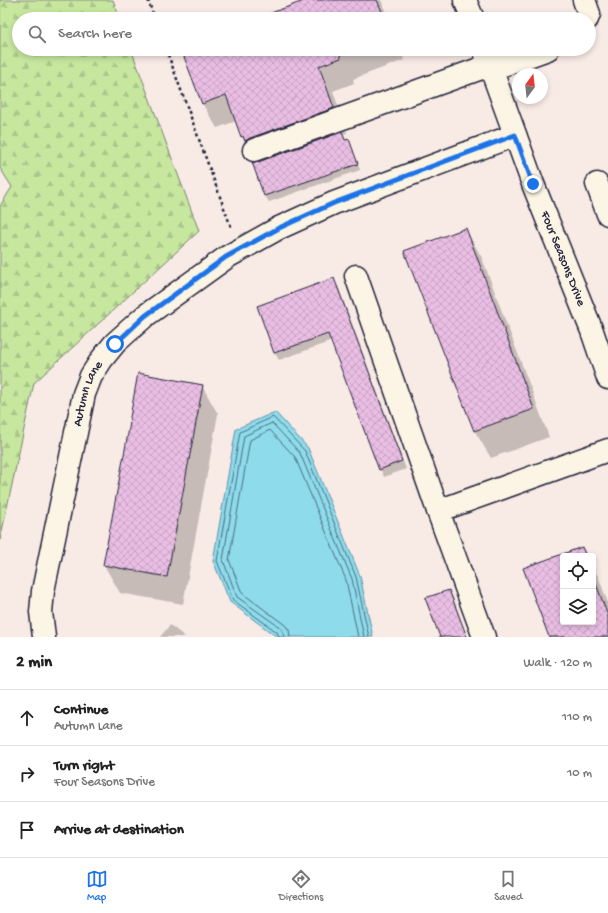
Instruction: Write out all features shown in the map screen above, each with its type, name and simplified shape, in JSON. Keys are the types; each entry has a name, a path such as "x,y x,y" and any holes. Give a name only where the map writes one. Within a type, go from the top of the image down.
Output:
{"street":[{"path":"465,0 470,12"},
{"path":"584,0 588,12"},
{"path":"254,150 489,61 514,56"},
{"name":"Four Seasons Drive","path":"489,61 533,184 604,355 608,378"},
{"name":"Autumn Lane","path":"44,637 41,612 43,591 84,394 91,376 102,358 115,344 145,316 226,257 279,228 334,203 515,135"},
{"path":"597,184 608,214"},
{"path":"356,276 484,637"},
{"path":"438,510 608,450"}],"path":[{"path":"148,0 152,12"},
{"path":"169,56 239,250"}],"green space":[{"path":"0,0 113,0 117,12 12,12 12,56 134,56 199,231 34,383 0,540 0,206 12,187 0,168"}],"water":[{"path":"275,412 308,448 360,576 373,637 277,637 230,602 213,561 236,429"}],"building":[{"path":"306,0 377,0 382,12 274,12"},
{"path":"184,56 340,56 341,58 319,66 334,108 245,141 243,136 241,137 226,95 202,104"},
{"path":"342,132 345,140 349,139 358,164 264,196 252,162 258,162"},
{"path":"466,228 534,409 474,431 404,251"},
{"path":"334,278 402,461 379,470 328,334 274,353 257,306"},
{"path":"138,373 203,385 167,577 103,565"},
{"path":"582,547 585,553 565,553"},
{"path":"560,555 560,625 596,625 596,584 608,616 608,637 549,637 523,568"},
{"path":"449,590 467,637 440,637 425,598"}],"route":[{"path":"115,344 145,316 226,257 279,228 334,203 515,135 533,184"}]}
